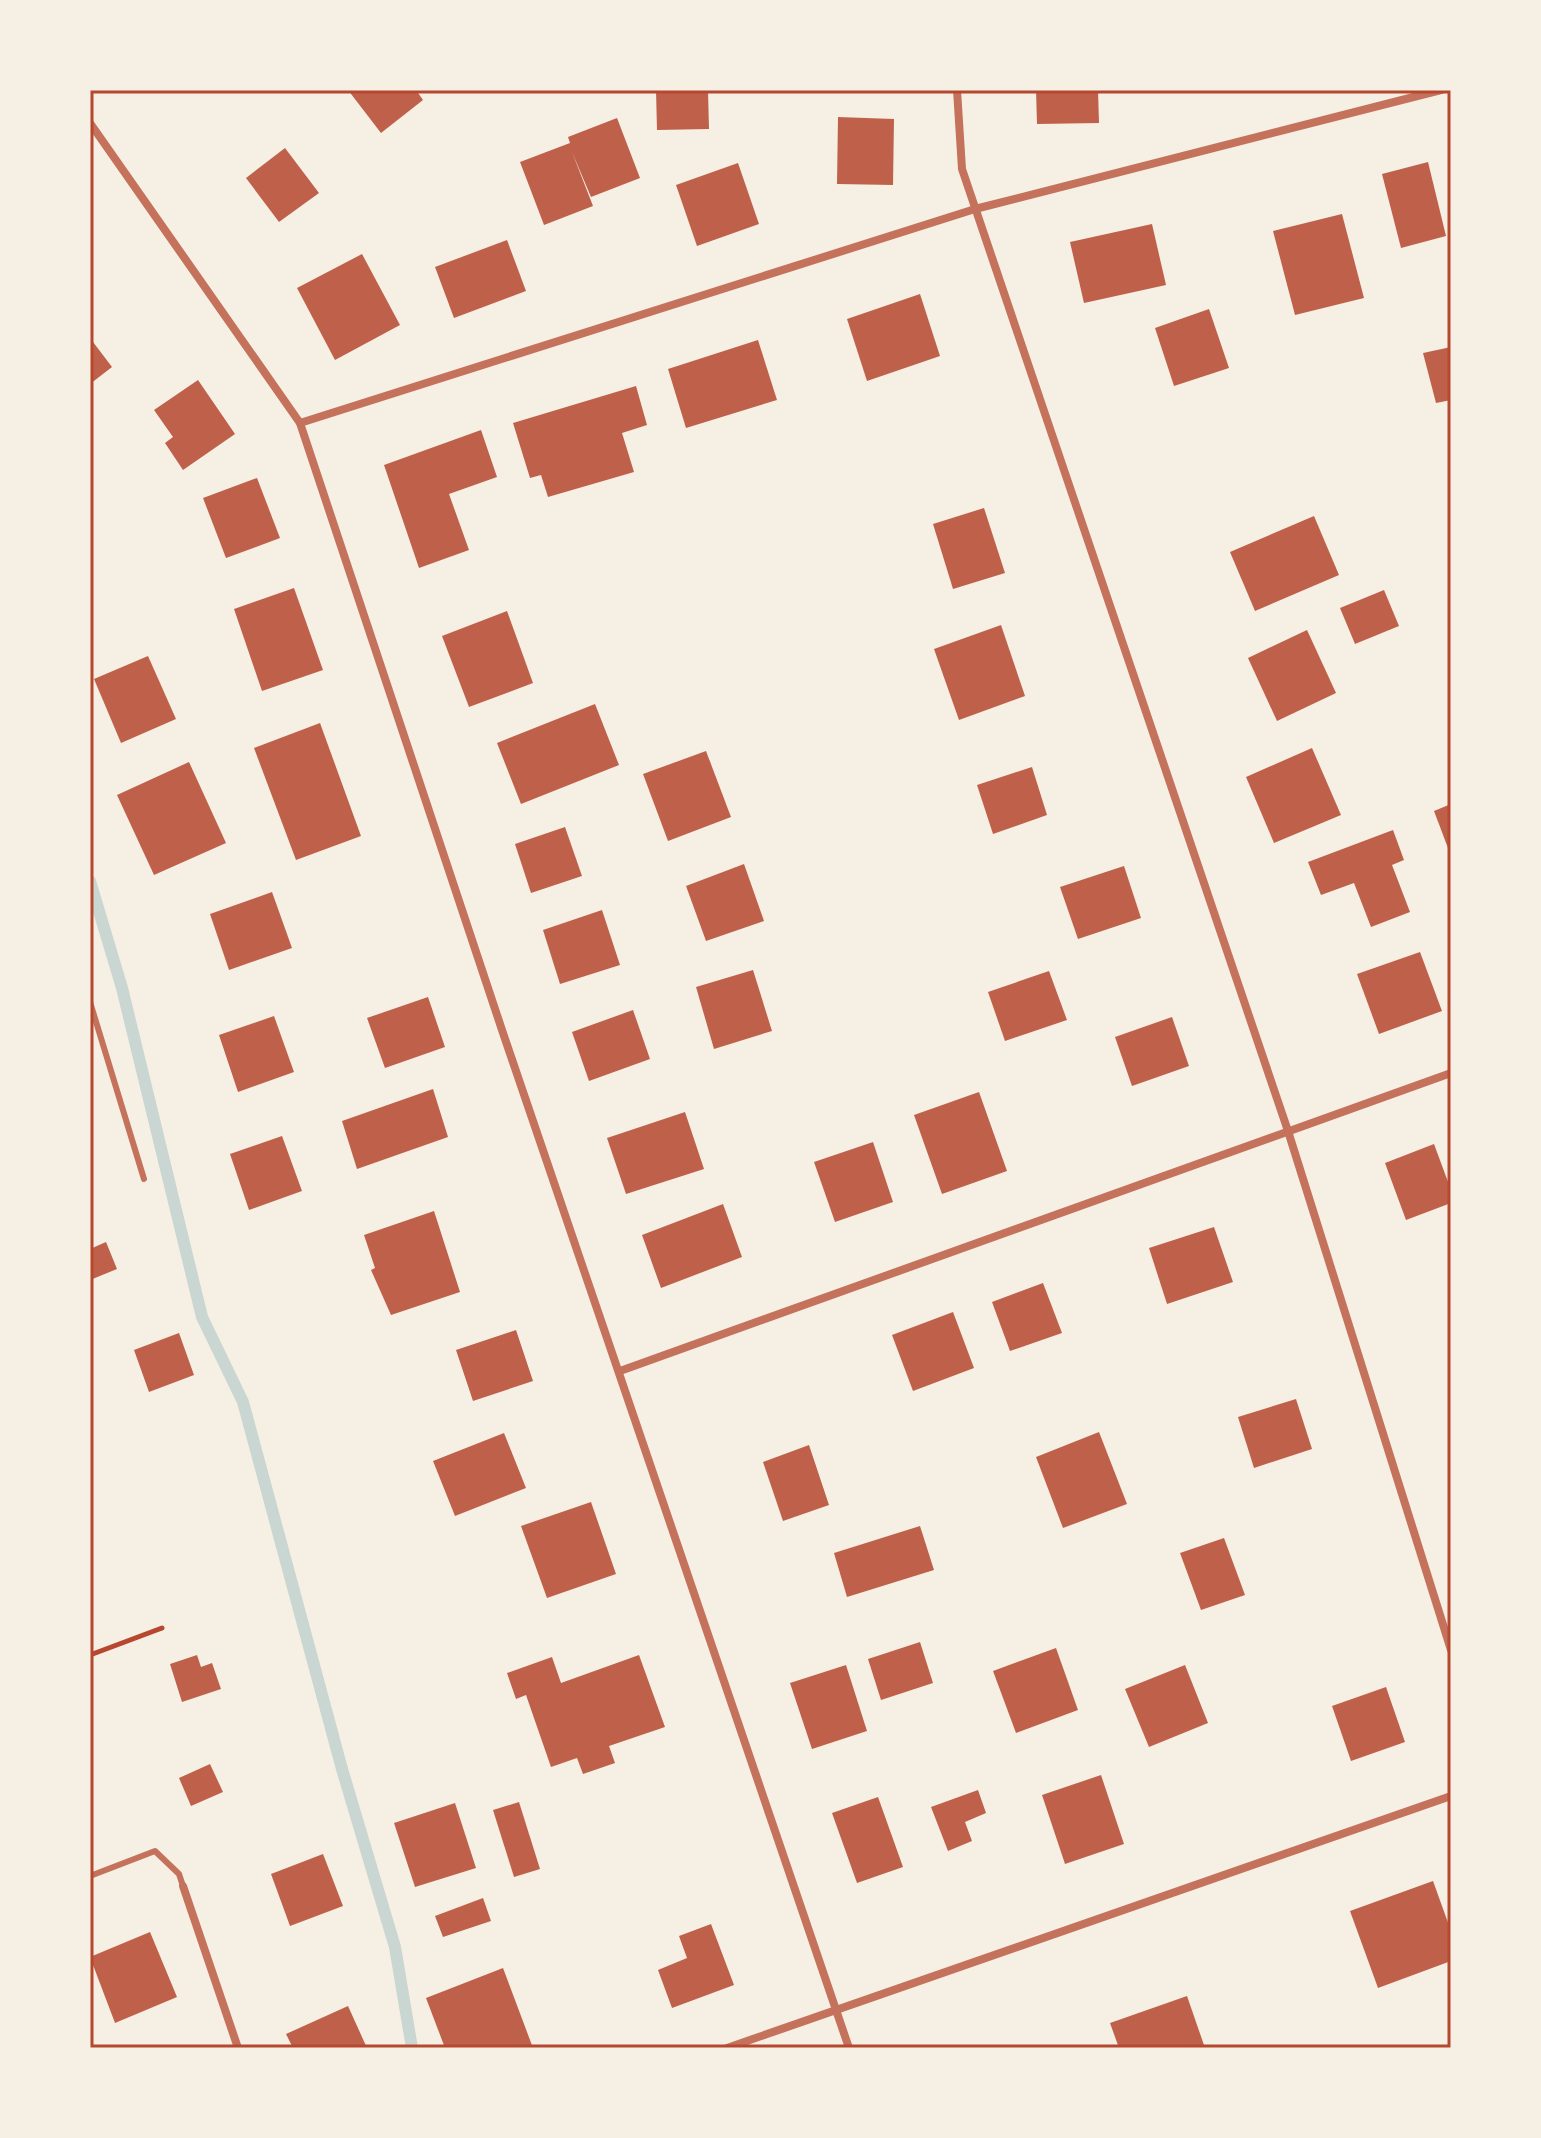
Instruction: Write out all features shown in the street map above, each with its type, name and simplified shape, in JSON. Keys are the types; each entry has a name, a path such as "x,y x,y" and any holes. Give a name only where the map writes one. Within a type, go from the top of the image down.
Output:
{"street":[{"path":"957,90 962,169 1288,1131 1451,1650"},
{"path":"300,423 975,209 1441,90"},
{"path":"90,123 300,423 503,1033 849,2048"},
{"path":"620,1371 1451,1073"},
{"path":"727,2048 1451,1796"},
{"path":"183,1886 238,2048"}],"lane":[{"path":"90,1002 144,1179"},
{"path":"90,1876 155,1851 179,1874 183,1886"}],"path":[{"path":"90,1655 162,1628"}],"building":[{"path":"348,90 416,90 423,100 381,133"},
{"path":"656,90 708,90 709,129 657,130"},
{"path":"1036,90 1098,90 1099,123 1037,124"},
{"path":"838,117 894,119 893,185 837,184"},
{"path":"617,118 640,178 591,197 572,152 593,206 544,225 520,162 570,143 568,137"},
{"path":"285,148 319,193 279,222 246,178"},
{"path":"1428,162 1446,236 1401,248 1382,174"},
{"path":"738,163 759,224 697,246 676,185"},
{"path":"1342,214 1364,298 1295,315 1273,231"},
{"path":"1152,224 1166,285 1084,303 1070,242"},
{"path":"507,240 526,291 454,318 435,267"},
{"path":"362,254 400,325 335,360 297,288"},
{"path":"920,294 940,356 867,381 847,319"},
{"path":"1209,309 1229,368 1174,386 1155,328"},
{"path":"90,338 112,367 90,384"},
{"path":"758,340 777,400 686,428 668,369"},
{"path":"1451,347 1451,400 1436,403 1423,353"},
{"path":"198,380 235,434 183,470 165,443 173,437 154,410"},
{"path":"636,386 647,425 622,433 634,472 548,497 541,475 530,478 513,423"},
{"path":"481,430 497,477 449,494 469,550 419,568 384,465"},
{"path":"257,478 280,538 226,558 203,498"},
{"path":"984,508 1005,573 953,589 933,524"},
{"path":"1314,516 1339,575 1255,611 1230,552"},
{"path":"294,588 323,670 262,691 234,609"},
{"path":"1384,590 1399,626 1355,644 1340,608"},
{"path":"507,611 533,683 469,707 442,636"},
{"path":"1001,625 1025,696 959,720 934,649"},
{"path":"1307,630 1336,693 1277,721 1248,658"},
{"path":"148,656 176,719 121,743 94,679"},
{"path":"595,704 619,765 521,804 497,743"},
{"path":"320,723 361,836 296,860 254,748"},
{"path":"1312,748 1341,815 1274,843 1246,777"},
{"path":"706,751 731,817 668,841 643,774"},
{"path":"189,762 226,843 154,875 117,795"},
{"path":"1032,767 1047,815 993,834 977,785"},
{"path":"1451,804 1451,856 1434,811"},
{"path":"565,827 582,876 531,893 515,844"},
{"path":"1393,830 1404,860 1392,865 1410,912 1371,927 1354,883 1321,895 1308,862"},
{"path":"744,864 764,921 706,941 686,886"},
{"path":"1124,866 1141,918 1078,939 1060,887"},
{"path":"272,892 292,948 229,970 210,914"},
{"path":"602,910 620,965 560,984 543,930"},
{"path":"1420,952 1442,1011 1379,1034 1357,974"},
{"path":"753,970 772,1031 714,1049 696,987"},
{"path":"1049,971 1067,1020 1005,1041 988,992"},
{"path":"428,997 445,1047 385,1068 367,1018"},
{"path":"633,1010 650,1059 589,1081 572,1032"},
{"path":"274,1016 294,1072 238,1092 219,1035"},
{"path":"1172,1017 1189,1066 1132,1086 1115,1037"},
{"path":"433,1089 448,1137 357,1169 342,1121"},
{"path":"979,1092 1007,1171 942,1194 914,1115"},
{"path":"685,1112 704,1169 626,1194 607,1138"},
{"path":"282,1136 302,1191 249,1210 230,1154"},
{"path":"873,1142 893,1202 835,1222 814,1162"},
{"path":"1434,1144 1451,1190 1451,1203 1406,1220 1385,1163"},
{"path":"723,1204 742,1257 661,1288 642,1235"},
{"path":"434,1211 460,1292 391,1315 371,1270 375,1268 364,1235"},
{"path":"1214,1227 1233,1282 1167,1304 1149,1248"},
{"path":"106,1242 117,1269 90,1280 90,1249"},
{"path":"1043,1283 1062,1333 1010,1351 992,1302"},
{"path":"953,1312 974,1368 913,1391 892,1335"},
{"path":"516,1330 533,1381 473,1401 456,1350"},
{"path":"179,1333 194,1375 149,1392 134,1350"},
{"path":"1296,1399 1312,1449 1254,1468 1238,1417"},
{"path":"1099,1432 1127,1504 1063,1528 1036,1457"},
{"path":"504,1433 526,1488 455,1516 433,1461"},
{"path":"809,1445 829,1505 783,1521 763,1462"},
{"path":"591,1502 616,1574 547,1598 521,1526"},
{"path":"920,1526 934,1570 847,1597 834,1553"},
{"path":"1224,1538 1245,1595 1201,1610 1180,1553"},
{"path":"920,1642 933,1683 881,1700 868,1659"},
{"path":"1056,1648 1078,1710 1016,1733 993,1671"},
{"path":"197,1655 201,1667 212,1663 221,1689 182,1702 170,1664"},
{"path":"639,1655 665,1727 609,1746 615,1763 583,1774 577,1758 551,1767 526,1695 516,1699 507,1673 552,1657 561,1683"},
{"path":"846,1665 867,1731 812,1749 790,1683"},
{"path":"1185,1665 1208,1723 1149,1747 1125,1689"},
{"path":"1386,1687 1405,1742 1351,1761 1332,1706"},
{"path":"210,1764 223,1792 191,1806 179,1778"},
{"path":"1101,1775 1124,1844 1065,1864 1042,1795"},
{"path":"978,1790 986,1813 965,1822 972,1841 948,1851 931,1807"},
{"path":"878,1797 903,1867 857,1883 832,1813"},
{"path":"519,1802 540,1869 514,1877 493,1810"},
{"path":"455,1803 476,1868 415,1887 394,1823"},
{"path":"323,1854 343,1906 290,1926 271,1874"},
{"path":"1433,1881 1451,1931 1451,1961 1378,1988 1350,1911"},
{"path":"483,1898 491,1921 443,1937 435,1916"},
{"path":"711,1924 734,1985 672,2008 658,1970 687,1958 679,1936"},
{"path":"150,1932 177,1997 115,2023 90,1957"},
{"path":"503,1968 533,2048 445,2048 426,1998"},
{"path":"1187,1996 1205,2048 1119,2048 1110,2023"},
{"path":"348,2006 367,2048 293,2048 286,2034"}],"waterway":[{"path":"90,881 122,988 202,1317 243,1402 342,1769 395,1947 412,2048"}]}
